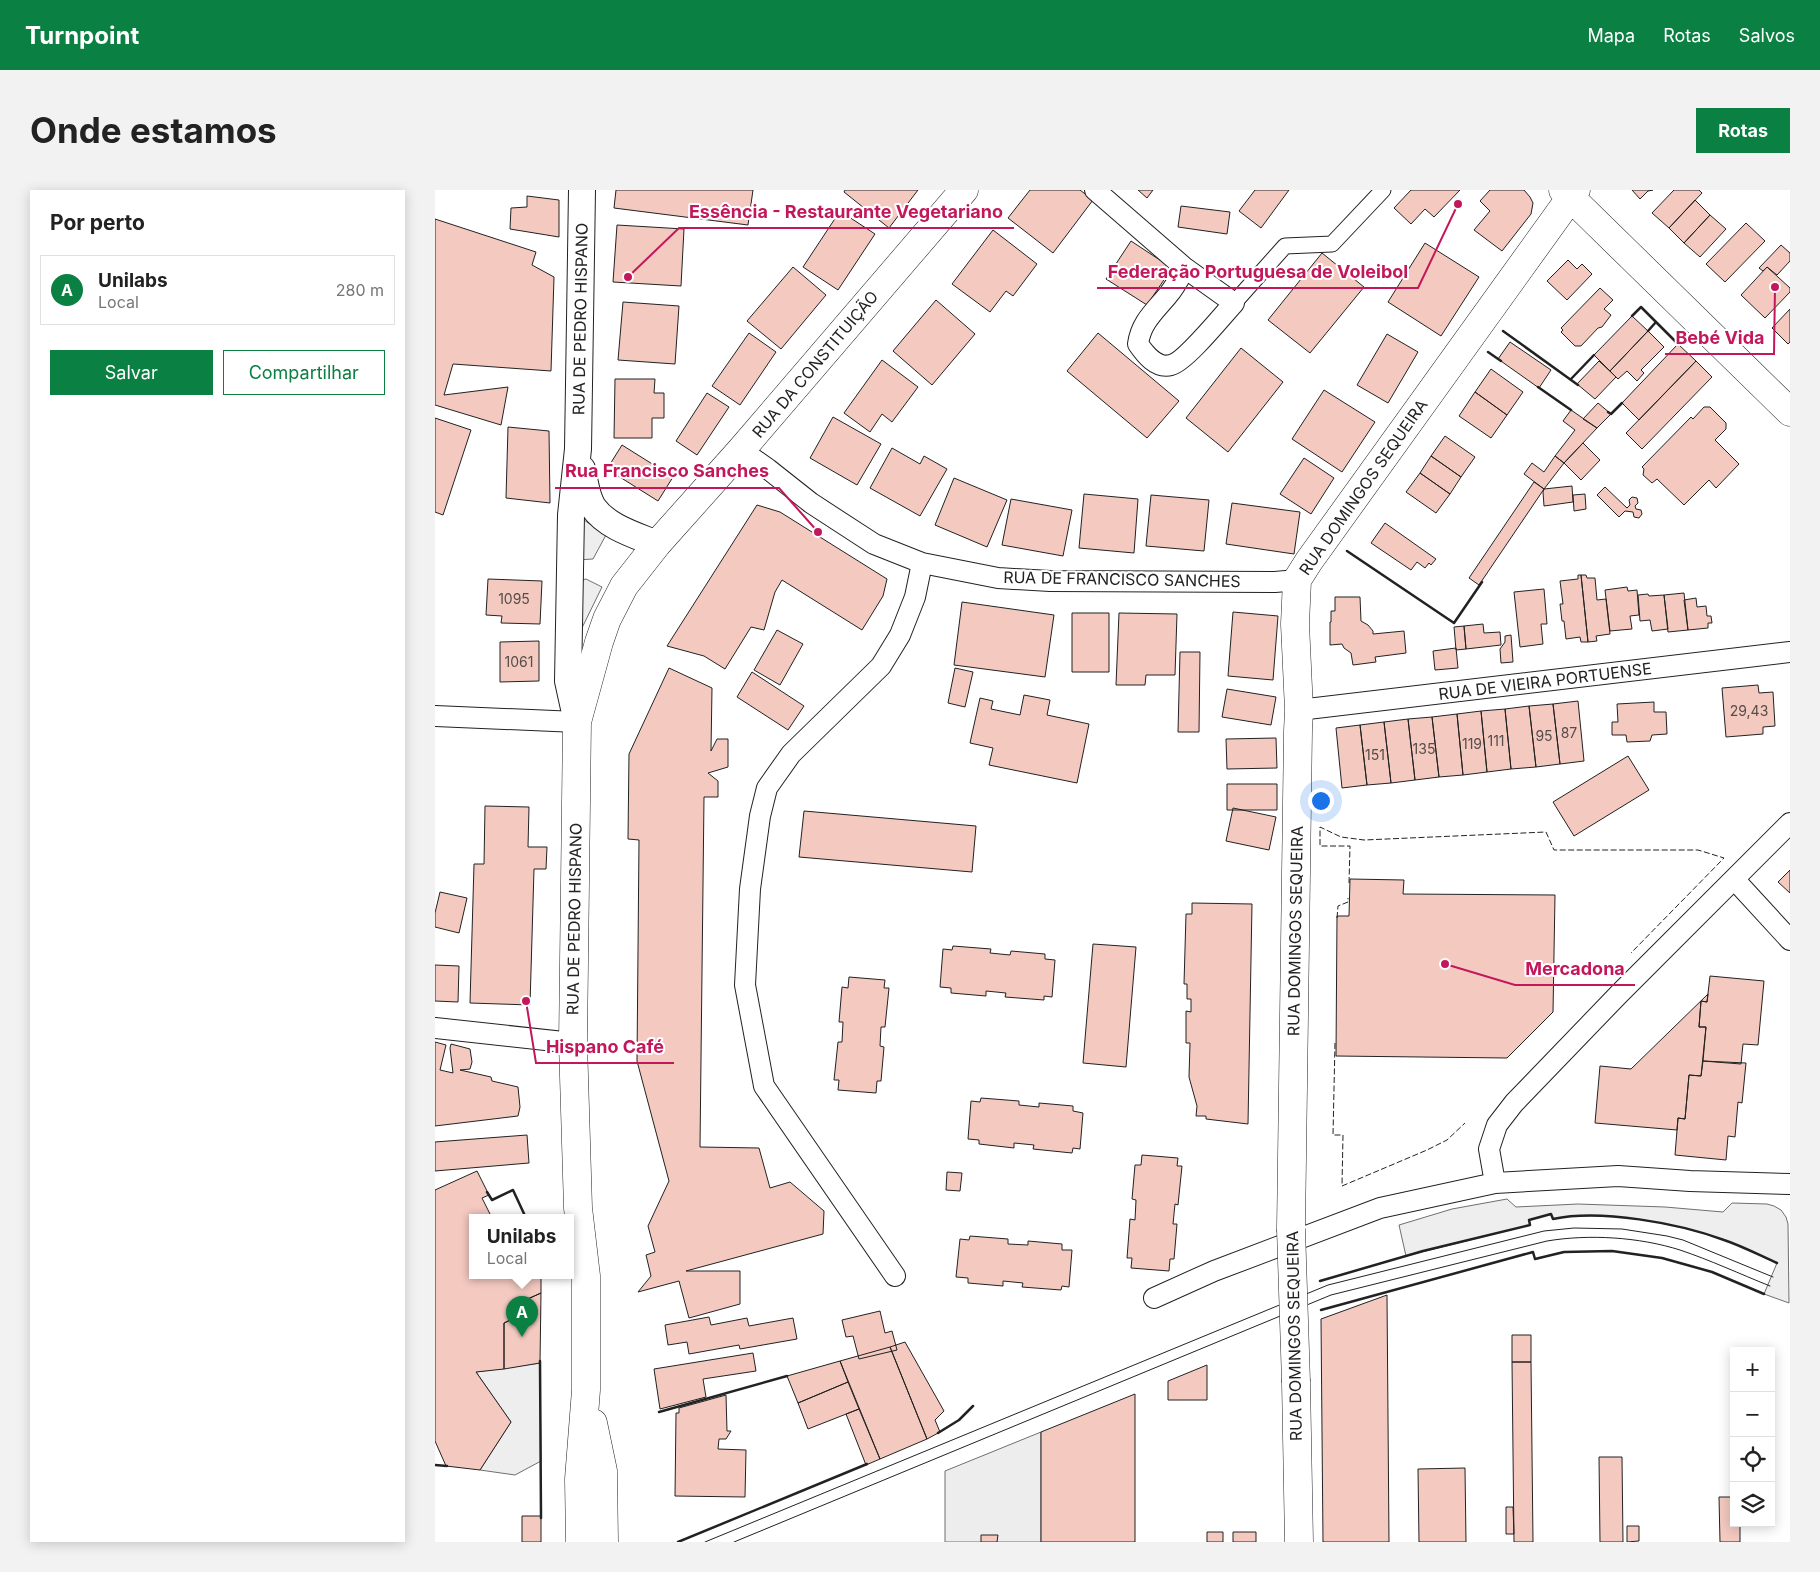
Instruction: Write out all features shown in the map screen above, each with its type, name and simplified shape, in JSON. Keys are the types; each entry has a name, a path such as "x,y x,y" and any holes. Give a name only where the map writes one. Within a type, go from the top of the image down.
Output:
{"main road":[{"name":"RUA DA CONSTITUIÇÃO","path":"577,722 599,642 607,619 624,586 657,544 741,450 963,190"},
{"path":"1570,192 1790,412"},
{"name":"RUA DOMINGOS SEQUEIRA","path":"1299,1542 1291,1229 1297,731 1299,710 1295,624 1297,580 1542,235 1570,192"},
{"name":"RUA DE PEDRO HISPANO","path":"577,722 573,1044 578,1208 586,1276 586,1390 579,1479 579,1542"},
{"name":"RUA DE PEDRO HISPANO","path":"586,1390 603,1471 604,1542"}],"street":[{"name":"RUA DE PEDRO HISPANO","path":"577,722 568,681 571,515 578,449 582,190"},
{"path":"1095,190 1185,268 1234,302"},
{"path":"1185,268 1170,293 1149,317 1140,332 1138,344 1147,357 1160,364 1171,365 1183,358 1285,246 1332,244 1383,190"},
{"name":"RUA DE PEDRO HISPANO","path":"578,449 587,492 593,506 604,518 618,528 657,544"},
{"name":"RUA DE FRANCISCO SANCHES","path":"741,450 811,503 874,544 922,563 998,578 1050,581 1275,582 1297,580"},
{"path":"895,1276 765,1086 745,985 751,889 760,816 767,788 791,754 881,666 900,635 912,605 922,563"},
{"name":"RUA DE VIEIRA PORTUENSE","path":"1299,710 1790,652"},
{"path":"435,716 577,722"},
{"path":"1495,1183 1489,1149 1497,1126 1514,1102 1790,823"},
{"path":"1734,879 1790,940"},
{"path":"435,1028 573,1044"},
{"path":"1154,1298 1214,1271 1379,1208 1495,1183 1618,1176 1690,1181 1790,1184"}],"shaded area":[{"path":"578,516 606,535 593,559 576,560"},
{"path":"586,579 602,587 578,636 577,581"},
{"path":"1507,1199 1516,1207 1578,1204 1665,1207 1723,1212 1732,1203 1774,1206 1781,1210 1788,1224 1789,1303 1764,1294 1777,1263 1737,1245 1705,1234 1639,1219 1572,1216 1553,1219 1551,1214 1529,1220 1530,1225 1406,1256 1399,1225 1452,1209"},
{"path":"540,1363 541,1461 515,1475 480,1470 511,1422 476,1372"},
{"path":"1041,1432 1041,1542 945,1542 945,1471"}],"building":[{"path":"616,190 753,190 748,225 614,208"},
{"path":"845,190 918,190 889,228 844,192"},
{"path":"1030,190 1080,190 1093,200 1053,253 1008,218"},
{"path":"1138,190 1153,190 1147,198"},
{"path":"1255,190 1289,190 1261,228 1239,211"},
{"path":"1411,190 1460,190 1434,217 1425,209 1411,224 1394,208"},
{"path":"1490,190 1524,190 1533,203 1531,214 1502,251 1474,230 1490,211 1480,201"},
{"path":"1632,190 1653,190 1648,191 1640,199"},
{"path":"1674,190 1699,190 1702,193 1669,228 1652,213"},
{"path":"527,196 559,200 559,237 510,229 511,208 527,207"},
{"path":"1695,200 1710,215 1684,243 1669,228"},
{"path":"1181,206 1230,212 1227,234 1178,227"},
{"path":"840,211 875,234 838,290 803,267"},
{"path":"1710,215 1726,229 1700,257 1684,243"},
{"path":"435,219 536,252 532,265 554,277 551,371 453,364 444,395 508,387 501,425 435,405"},
{"path":"1746,223 1765,241 1725,282 1706,264"},
{"path":"617,225 684,229 681,286 613,282"},
{"path":"993,230 1037,264 1013,296 1006,291 990,312 952,284"},
{"path":"1131,241 1172,268 1147,305 1106,279"},
{"path":"1425,243 1479,277 1441,336 1388,302"},
{"path":"1781,245 1790,253 1790,261 1777,275 1767,267 1763,271 1759,268"},
{"path":"1322,253 1364,287 1310,353 1268,320"},
{"path":"1568,260 1577,269 1582,264 1592,274 1567,300 1547,281"},
{"path":"793,267 826,295 781,349 747,321"},
{"path":"1767,267 1790,288 1790,292 1765,318 1741,295"},
{"path":"1600,288 1613,300 1604,309 1611,315 1602,327 1598,328 1581,346 1575,346 1561,332 1563,330 1561,328"},
{"path":"936,300 975,334 932,385 893,351"},
{"path":"623,302 679,306 675,364 618,360"},
{"path":"1790,309 1790,342 1788,344 1772,328"},
{"path":"1632,316 1648,331 1610,371 1594,355"},
{"path":"1648,331 1664,347 1641,370 1644,373 1637,381 1627,371 1618,379 1610,371"},
{"path":"749,333 776,352 740,405 712,386"},
{"path":"1098,333 1179,401 1147,438 1067,371"},
{"path":"1387,334 1418,352 1388,403 1357,385"},
{"path":"1510,342 1551,370 1539,388 1498,359"},
{"path":"1678,344 1696,361 1639,420 1622,403"},
{"path":"1241,348 1283,382 1228,452 1186,418"},
{"path":"882,360 918,387 892,422 882,414 870,432 844,413"},
{"path":"1599,361 1616,377 1595,399 1577,384"},
{"path":"1696,361 1712,377 1642,449 1626,433"},
{"path":"1491,369 1523,392 1507,415 1475,392"},
{"path":"615,379 655,379 654,393 664,393 664,418 652,418 652,438 614,438"},
{"path":"1324,390 1375,422 1342,472 1292,439"},
{"path":"1475,392 1507,415 1491,438 1459,416"},
{"path":"707,393 729,407 697,455 676,441"},
{"path":"1598,403 1611,414 1597,428 1583,419"},
{"path":"1704,407 1710,407 1726,423 1726,429 1715,440 1739,464 1716,488 1709,480 1684,505 1657,479 1652,483 1643,475 1644,469 1642,467 1691,417 1693,419"},
{"path":"1571,410 1597,428 1564,463 1555,456 1575,430 1563,421"},
{"path":"833,417 881,444 857,485 810,458"},
{"path":"435,418 471,430 443,515 435,512"},
{"path":"508,427 549,431 550,503 506,498"},
{"path":"1445,436 1475,457 1461,477 1431,456"},
{"path":"1583,443 1600,460 1581,480 1564,463"},
{"path":"622,445 673,477 658,501 607,469"},
{"path":"892,448 920,464 924,456 947,469 920,516 870,488"},
{"path":"1431,456 1461,477 1450,494 1420,473"},
{"path":"1555,456 1564,463 1544,489 1524,474 1532,463 1544,472"},
{"path":"1304,458 1334,478 1311,514 1280,494"},
{"path":"1420,473 1450,494 1436,513 1406,492"},
{"path":"954,478 1007,500 987,547 935,525"},
{"path":"1534,482 1544,489 1479,585 1469,578"},
{"path":"1572,486 1573,502 1544,506 1544,489"},
{"path":"1605,487 1627,508 1632,497 1637,498 1638,503 1635,506 1636,509 1641,510 1642,514 1639,518 1634,517 1633,512 1625,511 1619,517 1597,495"},
{"path":"1084,494 1138,499 1134,553 1079,548"},
{"path":"1585,494 1586,509 1574,511 1573,495"},
{"path":"1151,495 1209,500 1204,551 1146,546"},
{"path":"1011,499 1072,510 1063,556 1002,545"},
{"path":"1232,503 1300,512 1294,554 1226,544"},
{"path":"757,505 780,512 887,579 883,596 862,630 782,580 775,592 764,630 751,627 725,669 704,656 667,646"},
{"path":"1385,523 1436,559 1425,568 1417,562 1411,570 1371,543"},
{"path":"1578,575 1581,575 1588,642 1581,642 1580,637 1566,639 1564,621 1562,621 1560,604 1563,604 1560,581 1578,579"},
{"path":"1581,575 1586,575 1587,578 1595,578 1597,600 1606,599 1610,634 1596,636 1597,641 1588,642"},
{"path":"488,579 542,581 540,624 501,623 502,616 486,615"},
{"path":"1627,587 1628,591 1637,590 1639,615 1630,616 1632,629 1610,631 1605,590"},
{"path":"1544,589 1547,624 1541,624 1543,644 1520,647 1514,592"},
{"path":"1684,593 1688,630 1668,632 1664,595"},
{"path":"1648,594 1649,596 1664,595 1668,629 1652,631 1650,620 1640,621 1638,595"},
{"path":"1335,597 1360,597 1361,621 1368,625 1373,634 1404,631 1406,653 1375,657 1376,662 1353,665 1351,653 1342,644 1330,645 1331,611 1335,611"},
{"path":"1696,598 1697,607 1706,606 1707,616 1711,616 1712,623 1708,623 1708,628 1688,630 1684,600"},
{"path":"962,602 1054,615 1045,677 954,665"},
{"path":"1233,612 1278,616 1273,680 1228,676"},
{"path":"1072,613 1109,613 1109,672 1072,672"},
{"path":"1119,613 1177,614 1175,675 1146,675 1145,685 1116,685"},
{"path":"1483,624 1484,633 1500,632 1501,645 1466,649 1464,626"},
{"path":"1464,626 1466,649 1456,650 1454,627"},
{"path":"777,630 803,644 780,685 754,670"},
{"path":"1511,635 1513,662 1501,663 1500,649 1505,642 1505,636"},
{"path":"539,641 539,681 500,682 500,642"},
{"path":"1456,648 1458,668 1435,670 1433,651"},
{"path":"1180,652 1200,652 1199,732 1178,732"},
{"path":"669,668 712,688 711,751 717,739 728,739 728,767 708,773 718,781 718,797 704,797 700,1147 759,1148 770,1188 790,1182 824,1211 823,1234 686,1271 740,1271 740,1304 689,1318 679,1281 638,1292 651,1276 646,1255 655,1252 648,1226 669,1181 637,1061 639,840 628,839 629,754"},
{"path":"955,668 973,672 965,707 948,703"},
{"path":"752,672 804,706 788,730 737,697"},
{"path":"1758,685 1759,693 1773,692 1775,726 1763,727 1763,734 1726,737 1722,688"},
{"path":"1227,689 1276,697 1271,725 1222,717"},
{"path":"1024,695 1050,700 1047,715 1089,724 1077,783 989,765 993,748 970,743 980,698 993,701 991,709 1020,715"},
{"path":"1578,701 1584,761 1560,764 1553,704"},
{"path":"1654,702 1654,712 1666,712 1667,734 1652,735 1650,741 1627,742 1626,735 1612,735 1612,722 1618,722 1617,704"},
{"path":"1553,704 1560,764 1536,767 1529,706"},
{"path":"1529,706 1536,767 1511,769 1505,709"},
{"path":"1505,709 1511,769 1487,772 1481,711"},
{"path":"1481,711 1487,772 1463,775 1457,714"},
{"path":"1457,714 1463,775 1439,777 1432,717"},
{"path":"1432,717 1439,777 1415,780 1408,719"},
{"path":"1408,719 1415,780 1391,783 1384,722"},
{"path":"1384,722 1391,783 1367,785 1360,725"},
{"path":"1360,725 1367,785 1342,788 1336,728"},
{"path":"1276,738 1277,768 1227,769 1226,739"},
{"path":"1628,756 1649,790 1574,836 1553,802"},
{"path":"1227,784 1277,784 1277,810 1227,810"},
{"path":"485,806 529,807 528,847 547,847 546,869 534,869 530,1005 470,1003 474,864 484,864"},
{"path":"1233,808 1276,817 1269,850 1226,841"},
{"path":"804,811 976,826 972,872 799,857"},
{"path":"1790,870 1790,893 1778,882"},
{"path":"1350,879 1404,880 1403,894 1555,895 1553,1012 1507,1058 1336,1056 1337,916 1349,916"},
{"path":"440,892 467,898 459,933 435,927 435,913"},
{"path":"1192,903 1252,904 1248,1124 1206,1119 1206,1116 1196,1116 1197,1106 1189,1077 1190,1043 1186,1043 1186,1011 1191,1012 1191,999 1187,999 1187,984 1184,984 1186,914 1192,914"},
{"path":"1093,944 1136,947 1126,1067 1083,1063"},
{"path":"953,946 991,949 990,953 1010,955 1011,951 1045,954 1045,959 1055,960 1052,997 1044,996 1044,1000 1005,997 1006,993 986,991 986,996 951,993 951,988 940,987 943,949 952,950"},
{"path":"435,965 459,966 458,1002 435,1001"},
{"path":"1710,976 1764,981 1758,1045 1743,1044 1741,1064 1703,1061 1706,1027 1699,1027 1701,1001 1707,1002"},
{"path":"849,977 885,980 884,988 889,988 885,1027 881,1027 880,1046 884,1047 881,1081 877,1081 876,1093 838,1090 839,1080 834,1080 838,1042 842,1042 843,1022 839,1022 842,987 848,988"},
{"path":"1708,994 1707,1002 1701,1001 1699,1027 1706,1027 1701,1076 1689,1075 1685,1119 1678,1118 1677,1130 1595,1123 1600,1066 1631,1069"},
{"path":"435,1042 446,1045 440,1070 453,1073 451,1044 470,1049 472,1062 470,1069 460,1070 491,1077 492,1081 518,1087 520,1107 518,1116 435,1126"},
{"path":"1703,1061 1746,1063 1742,1103 1738,1102 1735,1137 1728,1136 1726,1160 1675,1155 1678,1118 1685,1119 1689,1075 1701,1076"},
{"path":"981,1098 1019,1101 1019,1105 1039,1107 1039,1103 1073,1106 1073,1111 1083,1113 1080,1149 1073,1148 1072,1153 1033,1149 1034,1145 1014,1143 1014,1148 979,1144 979,1140 968,1139 971,1101 980,1102"},
{"path":"527,1135 529,1163 435,1171 435,1142"},
{"path":"1142,1155 1178,1158 1177,1166 1182,1166 1178,1205 1175,1204 1173,1224 1177,1224 1174,1259 1170,1259 1169,1271 1131,1268 1132,1258 1127,1258 1130,1219 1135,1220 1136,1200 1132,1199 1135,1165 1141,1165"},
{"path":"477,1171 489,1195 482,1198 490,1214 469,1214 469,1279 541,1279 541,1293 521,1302 521,1315 504,1323 504,1369 476,1372 511,1422 480,1470 446,1466 435,1441 435,1190"},
{"path":"947,1172 962,1173 960,1191 946,1190"},
{"path":"970,1236 1008,1239 1008,1244 1028,1245 1028,1241 1062,1244 1062,1250 1072,1250 1069,1287 1062,1286 1061,1290 1022,1287 1023,1283 1003,1281 1003,1286 968,1283 968,1278 956,1277 960,1239 969,1240"},
{"path":"541,1293 540,1363 504,1369 504,1323 521,1315 521,1302"},
{"path":"1387,1295 1389,1542 1323,1542 1321,1319"},
{"path":"880,1311 885,1333 892,1331 897,1350 859,1359 853,1336 846,1337 842,1320"},
{"path":"709,1317 711,1325 747,1318 749,1326 793,1318 797,1339 740,1349 739,1345 689,1354 687,1342 668,1345 665,1325"},
{"path":"1512,1335 1531,1335 1531,1362 1512,1362"},
{"path":"905,1342 944,1411 935,1420 940,1432 927,1439 890,1347"},
{"path":"890,1347 927,1439 880,1459 840,1361"},
{"path":"753,1353 756,1371 703,1379 706,1397 660,1409 654,1369"},
{"path":"840,1361 848,1382 798,1403 787,1376"},
{"path":"1512,1362 1531,1362 1533,1542 1514,1542"},
{"path":"1207,1365 1207,1400 1168,1400 1168,1381"},
{"path":"848,1382 859,1409 808,1429 798,1403"},
{"path":"1135,1394 1135,1542 1041,1542 1041,1432"},
{"path":"726,1395 727,1431 731,1431 726,1439 719,1439 718,1449 746,1450 745,1497 675,1496 676,1413 679,1413 679,1408"},
{"path":"859,1409 880,1459 866,1465 846,1414"},
{"path":"1599,1457 1622,1457 1623,1542 1600,1542"},
{"path":"1465,1468 1466,1542 1419,1542 1418,1469"},
{"path":"1719,1497 1730,1497 1730,1527 1740,1527 1740,1542 1720,1542"},
{"path":"1506,1507 1513,1507 1514,1534 1506,1534"},
{"path":"522,1516 541,1516 541,1542 522,1542"},
{"path":"1627,1526 1639,1526 1639,1541 1627,1542"},
{"path":"1207,1532 1223,1532 1223,1542 1207,1542"},
{"path":"1233,1532 1256,1532 1256,1542 1233,1542"},
{"path":"981,1535 998,1535 997,1542 981,1542"}],"tram line":[{"path":"705,1542 1328,1285 1544,1231 1574,1228 1622,1229 1667,1236 1683,1240 1773,1277"},
{"path":"734,1542 1331,1295 1547,1241 1597,1237 1648,1242 1680,1250 1770,1286"}],"fence":[{"path":"1349,883 1350,846 1320,846 1320,827 1341,837 1364,840 1546,832 1554,850 1698,850 1724,858 1631,953"},
{"path":"1337,918 1338,906 1348,902 1348,898"},
{"path":"1335,1043 1333,1135 1343,1135 1342,1186 1447,1140 1465,1123"}],"wall":[{"path":"1632,316 1641,307 1656,322 1648,331"},
{"path":"1656,322 1678,344"},
{"path":"1503,331 1578,385"},
{"path":"1488,352 1501,361"},
{"path":"1571,379 1594,355"},
{"path":"1538,387 1571,410"},
{"path":"1608,412 1611,414 1622,403"},
{"path":"1347,551 1454,623 1482,582"},
{"path":"487,1192 492,1200 513,1190 524,1214"},
{"path":"1320,1281 1423,1251 1530,1225 1529,1220 1551,1214 1553,1219 1572,1216 1593,1216 1639,1219 1662,1223 1724,1240 1777,1263"},
{"path":"1321,1310 1533,1252 1535,1259 1564,1252 1612,1251 1662,1258 1712,1272 1764,1294"},
{"path":"540,1361 541,1518"},
{"path":"659,1412 787,1376"},
{"path":"938,1433 959,1420 973,1406"},
{"path":"678,1542 867,1464"},
{"path":"435,1465 447,1466"}],"place":[{"name":"Federação Portuguesa de Voleibol","path":"1458,204"},
{"name":"Essência - Restaurante Vegetariano","path":"628,277"},
{"name":"Bebé Vida","path":"1775,287"},
{"name":"Rua Francisco Sanches","path":"818,532"},
{"name":"Mercadona","path":"1445,964"},
{"name":"Hispano Café","path":"526,1001"},
{"name":"Unilabs","path":"522,1337"}]}
